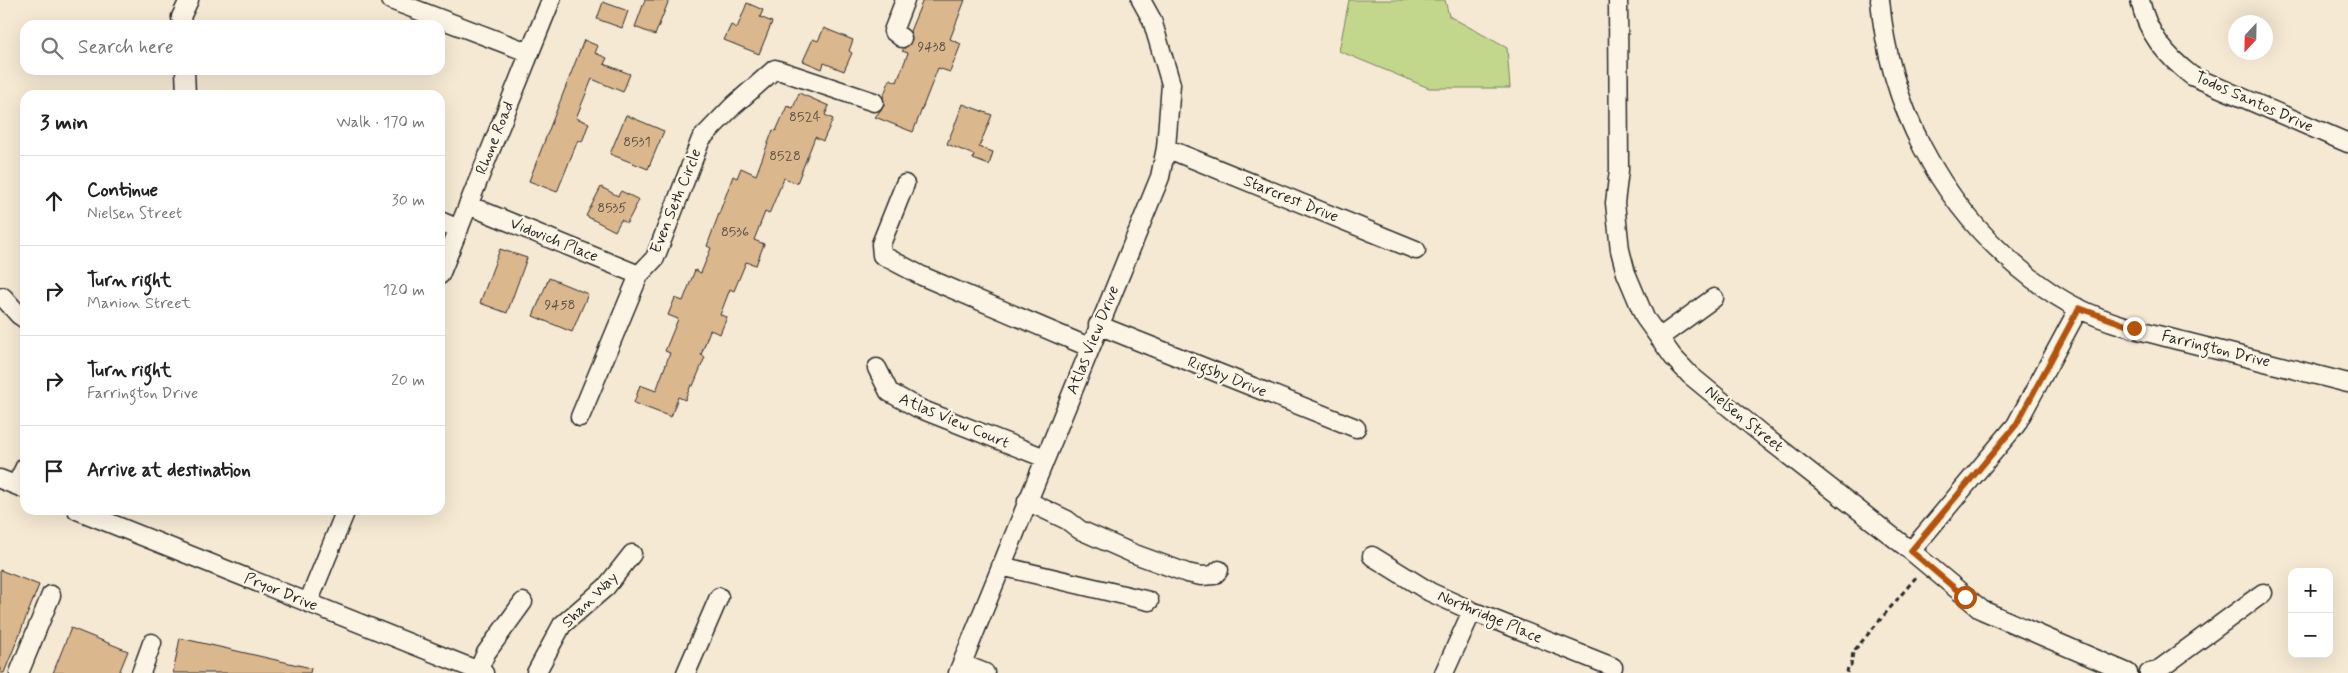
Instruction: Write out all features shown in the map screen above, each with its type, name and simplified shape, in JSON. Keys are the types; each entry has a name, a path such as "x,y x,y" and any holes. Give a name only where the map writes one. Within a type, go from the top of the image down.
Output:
{"street":[{"path":"182,20 188,0"},
{"path":"391,0 443,20"},
{"name":"Rhone Road","path":"445,263 551,0"},
{"path":"902,38 893,31 905,0"},
{"name":"Atlas View Drive","path":"960,668 1089,347 1160,177 1166,148 1171,84 1152,20 1141,0"},
{"name":"Nielsen Street","path":"1618,0 1619,170 1615,203 1617,227 1626,272 1634,295 1645,318 1673,358 1690,375 1982,610 2128,673"},
{"name":"Farrington Drive","path":"1880,0 1886,45 1899,95 1917,138 1943,184 1966,215 2004,255 2052,292 2079,308 2134,328 2348,383"},
{"name":"Todos Santos Drive","path":"2140,0 2148,25 2156,40 2179,66 2192,76 2348,143"},
{"path":"445,21 530,53"},
{"name":"Even Seth Circle","path":"580,418 639,276 655,258 701,139 733,106 775,69 874,102"},
{"path":"184,75 186,90"},
{"name":"Starcrest Drive","path":"1166,148 1416,250"},
{"path":"904,184 881,244 882,255 922,276 1089,347"},
{"name":"Vidovich Place","path":"468,206 639,276"},
{"path":"445,223 459,228"},
{"path":"4,297 20,316"},
{"path":"1659,338 1714,298"},
{"path":"1911,551 2016,425 2079,308"},
{"name":"Rigsby Drive","path":"1098,325 1356,428"},
{"name":"Atlas View Court","path":"878,368 889,392 918,408 1044,458"},
{"path":"1028,501 1067,520 1080,530 1160,564 1201,576 1214,576 1218,570"},
{"name":"Pryor Drive","path":"89,515 481,672"},
{"path":"308,603 344,515"},
{"name":"Shan Way","path":"536,673 562,625 606,587 632,554"},
{"name":"Northridge Place","path":"1372,556 1430,592 1472,612 1613,667"},
{"path":"1001,566 1149,601"},
{"path":"2149,673 2156,671 2262,593"},
{"path":"19,673 51,595"},
{"path":"686,673 719,597"},
{"path":"481,672 486,653 523,602"},
{"path":"1444,673 1472,612"},
{"path":"141,673 152,643"},
{"path":"960,668 985,673"}],"path":[{"path":"1847,673 1848,666 1851,666 1853,652 1927,564"}],"green space":[{"path":"1349,0 1445,0 1449,16 1507,48 1510,88 1429,88 1339,51"}],"building":[{"path":"645,0 669,0 655,35 635,27"},
{"path":"923,0 965,0 950,39 961,44 950,72 938,68 913,132 875,117 884,106 883,97 890,79 897,82 908,53 902,51 912,40 910,31"},
{"path":"603,2 628,11 622,28 597,19"},
{"path":"747,3 763,10 760,17 772,22 759,54 724,40 731,25 737,28"},
{"path":"824,28 853,40 849,51 852,53 844,71 824,63 822,69 803,61 813,39 818,41"},
{"path":"584,40 598,46 595,53 607,58 604,64 630,74 623,92 592,79 576,118 589,123 582,142 578,140 557,192 529,181"},
{"path":"799,93 829,106 825,115 833,119 823,141 815,137 797,183 784,178 769,214 765,212 754,240 764,244 756,265 746,262 734,291 730,289 720,315 727,317 720,334 710,330 701,355 705,357 693,386 691,385 685,400 678,397 671,417 634,403 640,385 656,391 670,353 665,351 678,319 668,315 675,298 683,301 695,270 701,273 711,248 707,246 733,176 737,178 741,168 756,175 773,130 776,131 787,106 793,108"},
{"path":"963,104 992,115 979,147 993,152 989,165 973,159 974,155 947,144"},
{"path":"626,115 664,131 648,169 610,154"},
{"path":"601,187 618,196 621,191 639,200 627,223 621,220 615,231 586,216"},
{"path":"500,249 527,258 507,313 480,303"},
{"path":"549,278 588,294 572,332 533,316"},
{"path":"0,570 39,585 4,673 0,673"},
{"path":"71,628 128,651 119,673 53,673"},
{"path":"180,638 311,668 310,673 173,673"}],"route":[{"path":"1965,597 1911,551 2016,425 2079,308 2134,328"}]}
